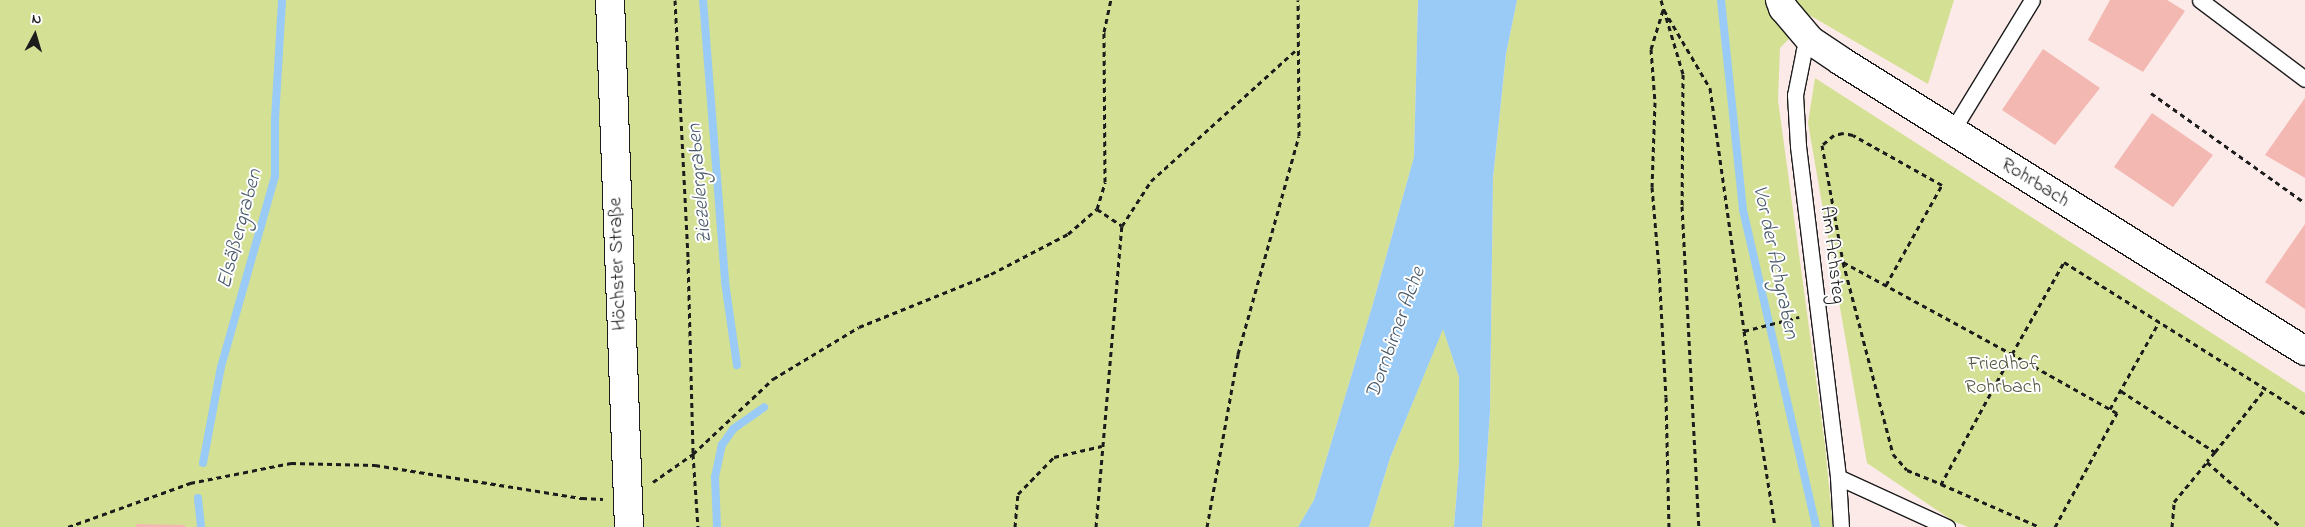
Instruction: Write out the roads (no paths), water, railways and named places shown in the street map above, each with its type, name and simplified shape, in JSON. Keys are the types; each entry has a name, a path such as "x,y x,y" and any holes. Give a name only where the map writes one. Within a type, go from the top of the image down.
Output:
{"street":[{"name":"Höchster Straße","path":"610,0 628,527"},
{"name":"Rohrbach","path":"1780,0 1783,8 1810,40 1952,131 2305,351"}],"lane":[{"path":"1952,131 2032,0"},
{"path":"2200,0 2305,79"},
{"name":"Am Achsteg","path":"1810,40 1804,50 1795,95 1798,146 1838,477 1841,527"},
{"path":"1838,477 1947,527"}],"water":[{"name":"Dornbirner Ache","path":"1418,0 1517,0 1506,54 1493,178 1490,412 1482,527 1454,527 1459,464 1459,377 1443,329 1390,458 1369,527 1298,527 1314,500 1372,307 1414,157"}],"waterway":[{"name":"Elsäßergraben","path":"203,463 221,367 275,176 275,119 282,0"},
{"name":"Ziezelergraben","path":"703,0 725,282 737,365"},
{"name":"Vor der Achgraben","path":"1721,0 1743,210 1816,527"},
{"name":"Ziezelergraben","path":"717,527 715,477 722,445 733,429 764,407"},
{"name":"Elsäßergraben","path":"198,498 201,527"}],"park label":[{"name":"Friedhof Rohrbach","path":"2003,376"}]}
